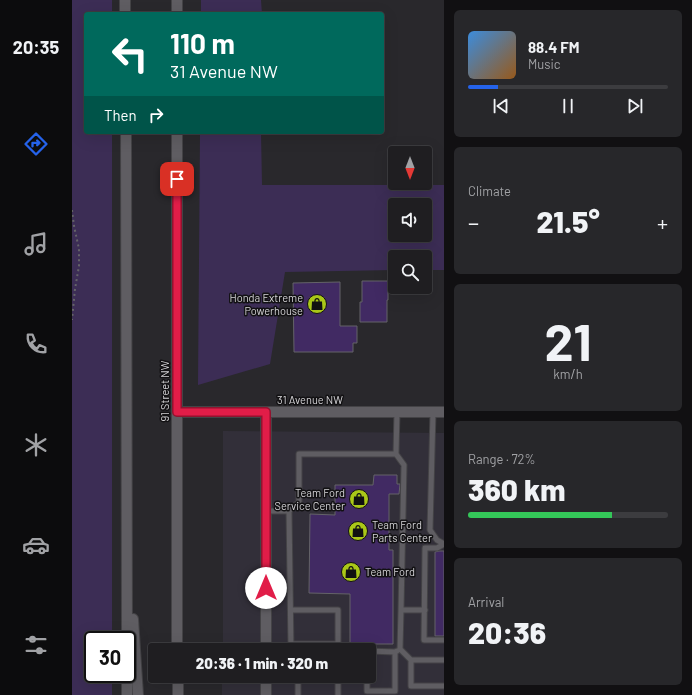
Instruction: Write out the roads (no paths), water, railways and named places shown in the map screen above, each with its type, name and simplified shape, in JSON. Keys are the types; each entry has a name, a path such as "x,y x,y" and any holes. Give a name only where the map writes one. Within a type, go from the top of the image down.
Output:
{"main road":[{"path":"125,0 125,12"},
{"path":"177,0 177,12"},
{"path":"126,134 126,631"},
{"name":"91 Street NW","path":"177,134 178,643"},
{"name":"31 Avenue NW","path":"177,412 444,412"},
{"path":"266,412 266,643"},
{"path":"126,519 138,695"},
{"path":"126,683 126,695"},
{"path":"178,683 178,695"},
{"path":"266,683 266,695"}],"lane":[{"path":"367,683 367,691 395,691 400,610 404,466 396,454 397,412"},
{"path":"433,412 430,530 437,540 444,544"},
{"path":"266,511 290,511 299,502 299,454 396,454"},
{"path":"290,511 291,643"},
{"path":"444,544 437,548 425,548 424,610 424,640 444,640"},
{"path":"291,610 338,610 338,643"},
{"path":"400,610 424,610"},
{"path":"376,651 398,651 411,660 444,660"},
{"path":"411,660 411,686 444,686"},
{"path":"298,683 298,695"},
{"path":"338,683 338,695"}],"place":[{"name":"Honda Extreme Powerhouse","path":"317,304"},
{"name":"Team Ford Service Center","path":"359,499"},
{"name":"Team Ford Parts Center","path":"358,531"},
{"name":"Team Ford","path":"351,572"}]}
